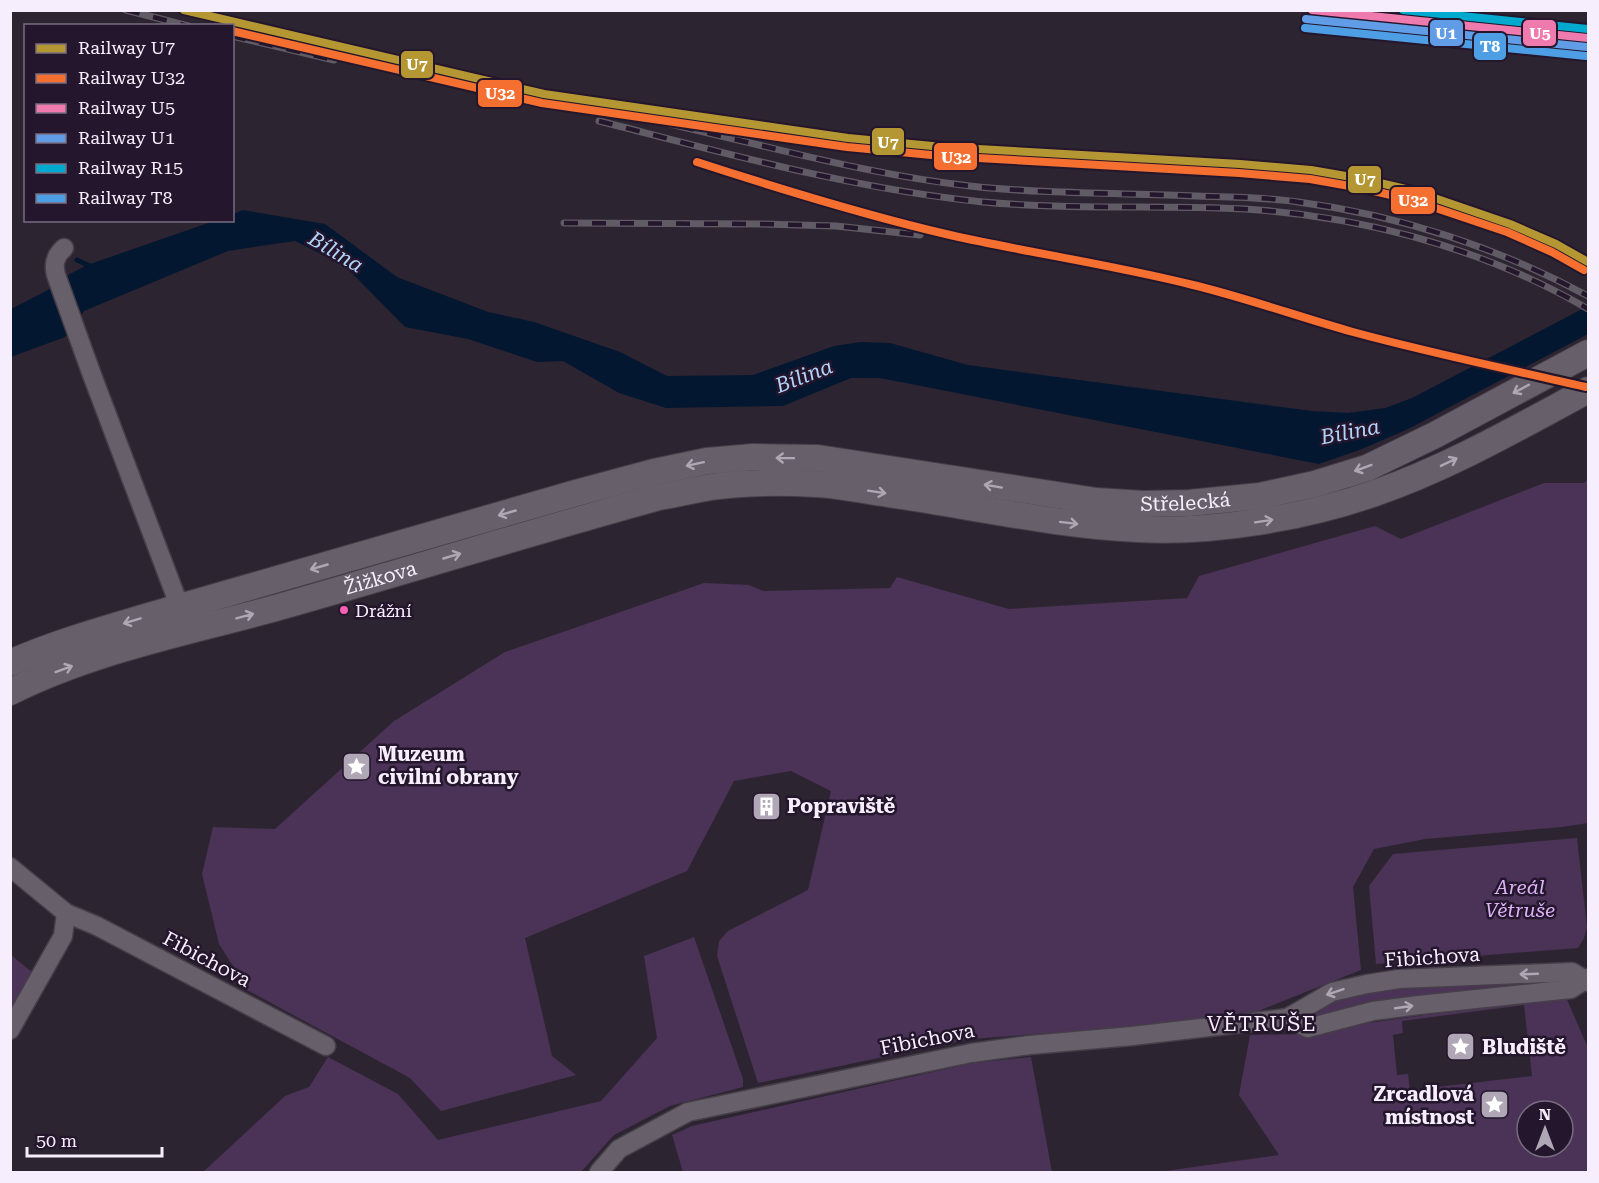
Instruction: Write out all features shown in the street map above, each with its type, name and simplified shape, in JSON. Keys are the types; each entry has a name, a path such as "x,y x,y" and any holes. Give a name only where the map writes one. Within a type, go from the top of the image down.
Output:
{"main road":[{"name":"Střelecká","path":"753,457 818,458 1096,501 1143,504 1189,503 1260,496 1315,484 1367,468 1435,435 1588,353"},
{"name":"Střelecká","path":"756,483 819,484 1093,526 1140,530 1232,525 1266,521 1324,509 1376,493 1443,465 1588,390"},
{"name":"Žižkova","path":"10,663 82,636 576,493 654,472 707,461 753,457"},
{"name":"Žižkova","path":"10,692 90,660 659,497 711,487 756,483"}],"street":[{"path":"64,248 55,258 56,275 83,353 181,607 188,631"},
{"name":"Fibichova","path":"10,867 66,913 97,926 326,1046"},
{"path":"10,1030 63,936 66,913"},
{"name":"Fibichova","path":"599,1173 619,1149 688,1112 970,1053 1287,1018 1332,992 1399,979 1572,972 1587,980"},
{"name":"Fibichova","path":"1287,1018 1308,1028 1373,1011 1571,989 1587,980"}],"green space":[{"path":"1588,479 1588,823 1425,839 1374,849 1353,887 1361,970 1238,1019 970,1039 758,1083 717,956 719,941 728,931 808,890 831,791 791,771 734,781 687,871 525,938 552,1056 576,1075 441,1111 410,1078 245,989 242,980 219,944 202,874 213,827 275,829 394,721 505,652 704,583 749,585 763,591 890,588 897,577 1009,609 1187,598 1199,576 1375,526 1401,539 1544,483 1584,483"},
{"name":"Areál Větruše","path":"1577,838 1587,927 1578,948 1376,964 1369,886 1393,854"},
{"path":"694,937 743,1079 743,1087 670,1106 614,1135 581,1172 203,1172 285,1096 309,1087 328,1057 398,1094 438,1140 601,1101 657,1038 644,956"},
{"path":"12,956 32,972 11,1010 10,958"},
{"path":"1569,978 1570,983 1316,1020 1308,1018 1310,1013 1339,996 1402,987"},
{"path":"1565,995 1588,1048 1588,1172 1158,1172 1279,1155 1239,1095 1250,1035 1306,1034","holes":["1524,1005 1532,1076 1410,1090 1408,1074 1397,1075 1393,1035 1403,1033 1402,1021"]},
{"path":"1031,1057 1052,1172 683,1172 672,1135 692,1126 973,1063"}],"water":[{"name":"Bílina","path":"243,210 325,224 397,277 488,312 534,322 620,352 667,376 753,375 834,346 861,342 890,343 968,365 1312,411 1348,413 1385,408 1412,398 1588,306 1588,334 1408,429 1319,464 880,378 851,378 783,406 666,408 619,393 563,361 537,362 468,339 405,327 345,266 295,241 228,251 84,311 65,337 11,357 11,309 48,290 87,265 211,222 234,222 234,214"}],"waterway":[{"path":"77,260 92,267"}],"railway":[{"path":"126,10 180,24"},
{"path":"234,36 334,60"},
{"path":"544,94 838,163 943,183 1026,191 1260,198 1373,215 1448,236 1484,249 1588,296"},
{"path":"599,121 789,169 934,196 1042,206 1218,208 1266,211 1362,224 1456,250 1502,267 1546,286 1588,309"},
{"path":"564,223 836,226 920,235"}],"rail line":[{"name":"U7","path":"184,10 544,94 848,138 943,147 1240,164 1311,170 1363,179 1414,191 1510,224 1556,244 1588,262"},
{"name":"U5","path":"1312,10 1588,38"},
{"name":"R15","path":"1403,10 1588,29"},
{"name":"U1","path":"1306,19 1587,47"},
{"name":"T8","path":"1305,28 1586,56"},
{"name":"U32","path":"234,31 542,103 847,147 942,156 1239,173 1310,179 1361,188 1412,200 1507,232 1552,252 1584,270"},
{"name":"U32","path":"697,162 886,219 1193,285 1382,340 1586,387"}],"place":[{"name":"Drážní","path":"344,610"},
{"name":"Muzeum civilní obrany","path":"357,766"},
{"name":"Popraviště","path":"766,806"},
{"name":"Bludiště","path":"1461,1047"},
{"name":"Zrcadlová místnost","path":"1495,1105"}],"district":[{"name":"VĚTRUŠE","path":"1262,1024"}]}
